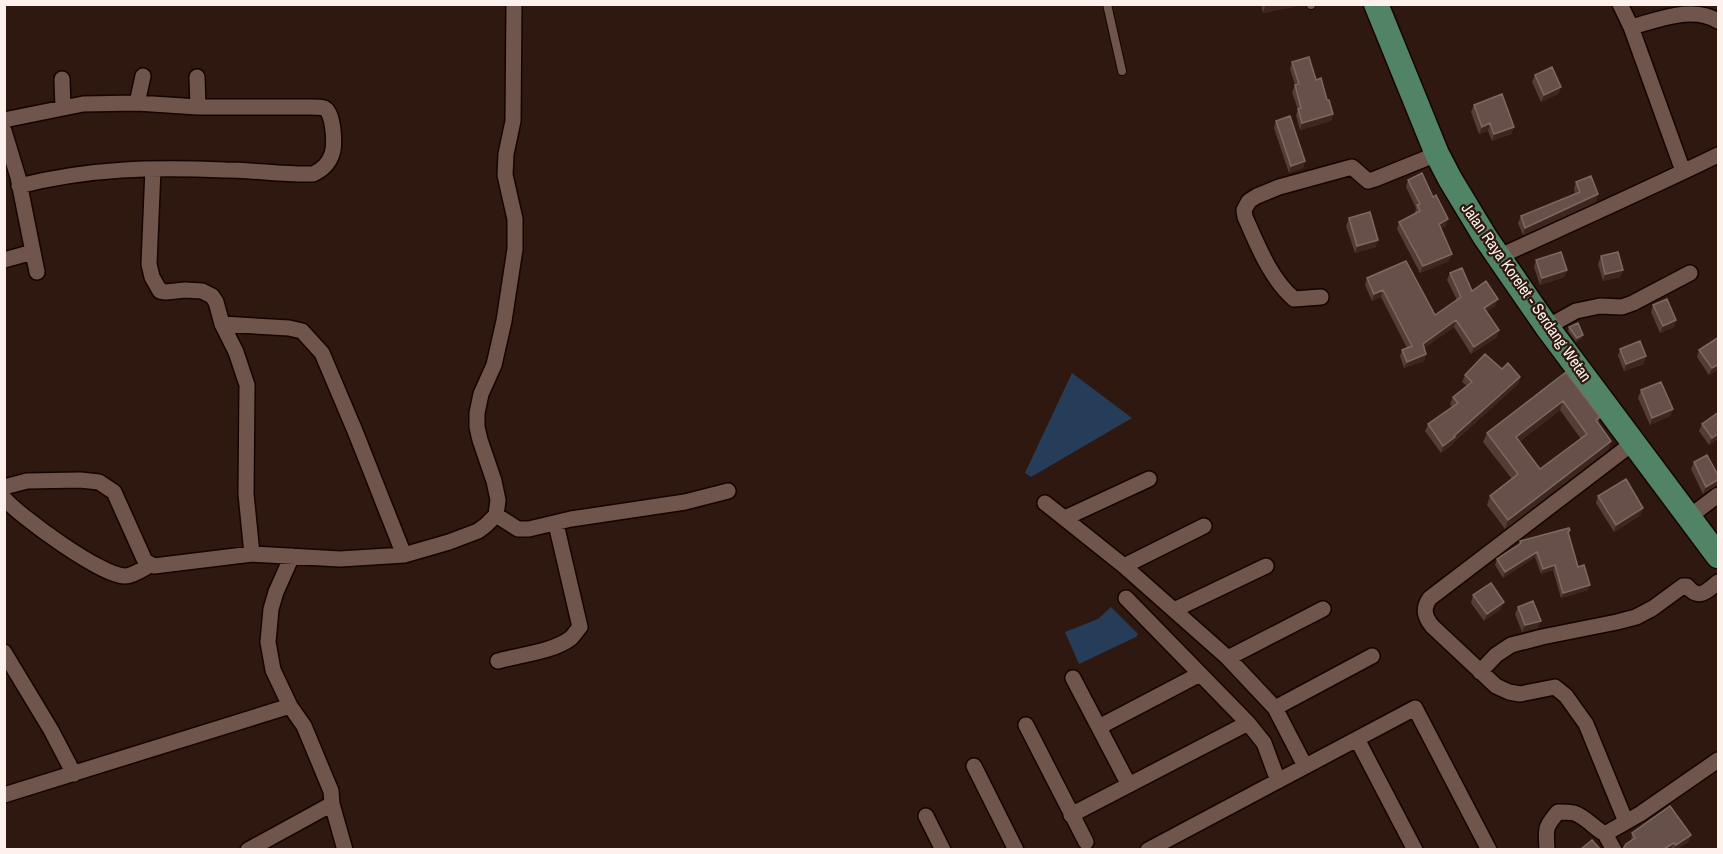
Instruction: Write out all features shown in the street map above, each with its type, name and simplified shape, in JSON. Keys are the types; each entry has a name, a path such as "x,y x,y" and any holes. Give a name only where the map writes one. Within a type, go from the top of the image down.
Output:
{"main road":[{"name":"Jalan Raya Korelet - Serdang Wetan","path":"1376,4 1437,154 1498,257 1547,327 1719,556"}],"street":[{"path":"4,498 22,516 106,571 125,576 150,565 160,566 252,554 340,559 404,555 449,542 478,531 486,525 496,515 498,500 480,440 477,413 481,394 494,365 504,321 515,249 515,219 506,175 506,154 513,121 514,4"},
{"path":"1620,4 1631,27 1683,171"},
{"path":"1631,27 1694,13 1706,14 1719,21"},
{"path":"137,103 143,76"},
{"path":"196,76 198,107"},
{"path":"62,79 63,108"},
{"path":"4,120 83,104 137,103 198,107 324,108 331,118 333,130 333,152 324,168 313,174 126,168 14,181"},
{"path":"4,130 14,181 37,272"},
{"path":"1321,297 1294,299 1282,289 1264,259 1245,217 1244,210 1249,201 1279,187 1352,167 1368,181 1437,154"},
{"path":"1498,257 1719,155"},
{"path":"153,169 149,264 152,277 160,291 202,291 212,296 222,324 236,352 247,385 246,494 252,554"},
{"path":"4,260 33,252"},
{"path":"1547,327 1576,310 1600,306 1622,307 1633,303 1690,273"},
{"path":"222,324 289,328 302,331 322,353 404,555"},
{"path":"1626,822 1586,724 1566,696 1555,687 1520,694 1496,686 1432,626 1424,610 1430,598 1633,443"},
{"path":"1065,518 1149,479"},
{"path":"4,487 27,481 99,482 114,492 145,561 150,565"},
{"path":"496,515 518,529 529,529 571,519 685,502 728,491"},
{"path":"1689,517 1719,495"},
{"path":"1045,503 1124,566 1228,658 1275,708 1305,766"},
{"path":"498,661 561,644 572,637 580,627 556,524"},
{"path":"1124,566 1204,526"},
{"path":"292,556 271,609 268,642 273,670 290,706 304,726 319,760 331,791 332,804 345,849"},
{"path":"1174,610 1266,566"},
{"path":"1480,672 1496,655 1510,645 1636,617 1653,608 1683,586 1687,586 1695,594 1700,594 1719,582"},
{"path":"1126,598 1248,723 1264,744 1278,781"},
{"path":"1228,658 1323,609"},
{"path":"4,652 51,730 74,774"},
{"path":"1275,708 1372,656"},
{"path":"1099,727 1200,674"},
{"path":"1073,678 1129,784"},
{"path":"4,795 290,706"},
{"path":"1148,849 1414,708 1489,849"},
{"path":"1071,815 1248,723"},
{"path":"1026,725 1086,842"},
{"path":"1356,739 1415,849"},
{"path":"1605,834 1719,760"},
{"path":"974,766 1016,849"},
{"path":"248,849 332,804"},
{"path":"1547,849 1547,824 1558,812 1573,813 1588,821 1605,834 1614,849"},
{"path":"926,816 943,849"}],"lane":[{"path":"1107,4 1122,71"}],"water":[{"path":"1072,373 1132,418 1031,477 1025,473"},
{"path":"1111,607 1138,634 1079,664 1065,632 1098,619"}],"building":[{"path":"1309,57 1316,80 1321,78 1333,114 1302,123 1295,85 1299,84 1292,62"},
{"path":"1552,67 1561,87 1544,95 1535,75"},
{"path":"1502,94 1514,127 1494,134 1490,123 1482,127 1474,105"},
{"path":"1290,116 1305,161 1291,166 1276,121"},
{"path":"1422,173 1433,197 1436,195 1448,219 1439,224 1452,254 1423,266 1399,222 1420,211 1417,205 1420,204 1408,180"},
{"path":"1591,176 1598,194 1525,228 1521,216 1580,192 1576,182"},
{"path":"1370,212 1378,240 1357,246 1349,218"},
{"path":"1561,252 1567,270 1542,278 1536,260"},
{"path":"1618,252 1623,270 1605,274 1601,256"},
{"path":"1406,261 1435,315 1461,297 1450,273 1462,268 1472,291 1486,281 1498,299 1484,308 1499,330 1474,347 1456,320 1423,344 1426,354 1407,362 1402,350 1412,346 1383,290 1374,294 1367,278"},
{"path":"1667,299 1676,320 1663,326 1653,305"},
{"path":"1578,323 1583,335 1577,338 1569,327"},
{"path":"1719,337 1719,364 1712,368 1699,350"},
{"path":"1640,341 1646,356 1626,364 1620,349"},
{"path":"1485,354 1502,369 1508,363 1520,377 1443,446 1428,424 1458,403 1453,397 1472,382 1465,375"},
{"path":"1566,372 1600,417 1596,420 1611,441 1508,520 1490,496 1518,474 1487,433","holes":["1563,401 1587,434 1540,469 1516,437"]},
{"path":"1661,382 1673,409 1652,418 1641,390"},
{"path":"1719,412 1719,433 1712,438 1702,424"},
{"path":"1707,455 1719,479 1706,487 1694,462"},
{"path":"1626,479 1643,508 1616,525 1598,496"},
{"path":"1569,528 1568,532 1578,567 1584,565 1590,585 1563,593 1555,565 1543,569 1537,552 1505,572 1497,559 1521,543 1520,541"},
{"path":"1491,583 1504,602 1487,614 1473,595"},
{"path":"1533,601 1541,621 1525,625 1518,607"},
{"path":"1670,806 1691,835 1676,845 1674,843 1664,849 1623,849 1635,838 1632,833"},
{"path":"1592,840 1600,849 1581,849"}]}
